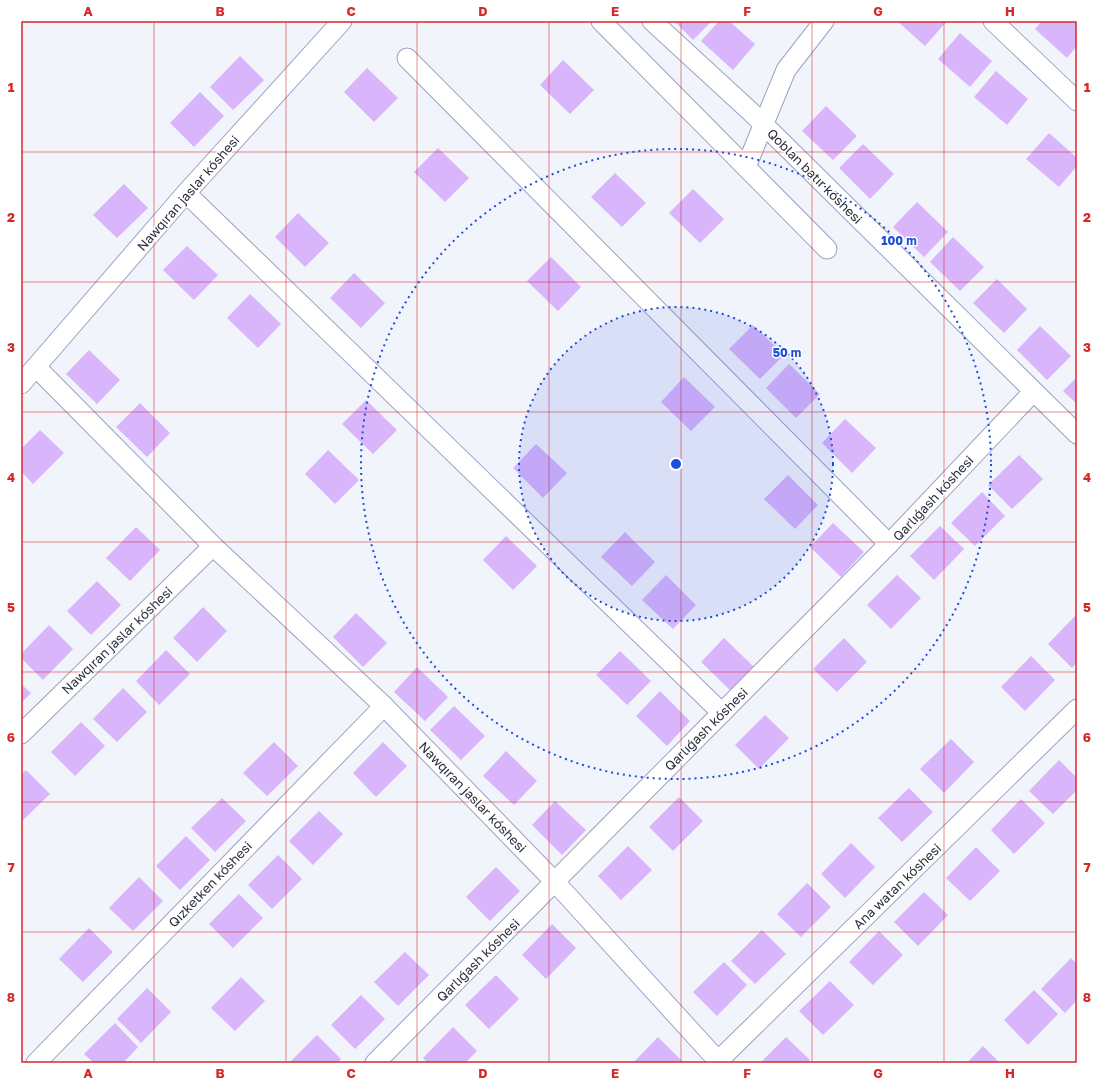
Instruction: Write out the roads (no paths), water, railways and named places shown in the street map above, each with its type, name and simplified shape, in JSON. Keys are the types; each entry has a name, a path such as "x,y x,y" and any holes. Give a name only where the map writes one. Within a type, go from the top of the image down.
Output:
{"street":[{"name":"Nawqıran jaslar kóshesi","path":"21,384 37,368 186,193 342,21"},
{"path":"601,21 827,249"},
{"name":"Qoblan batır kóshesi","path":"652,21 764,126 1077,434"},
{"path":"746,167 786,70 824,21"},
{"path":"993,21 1077,101"},
{"path":"407,58 889,544"},
{"path":"186,193 722,713"},
{"name":"Nawqıran jaslar kóshesi","path":"37,368 213,546 384,706 555,882 718,1062"},
{"name":"Qarlıǵash kóshesi","path":"375,1063 889,544 1033,392"},
{"name":"Nawqıran jaslar kóshesi","path":"21,734 213,546"},
{"name":"Qızketken kóshesi","path":"36,1063 384,706"},
{"name":"Ana watan kóshesi","path":"718,1062 1077,709"}]}
